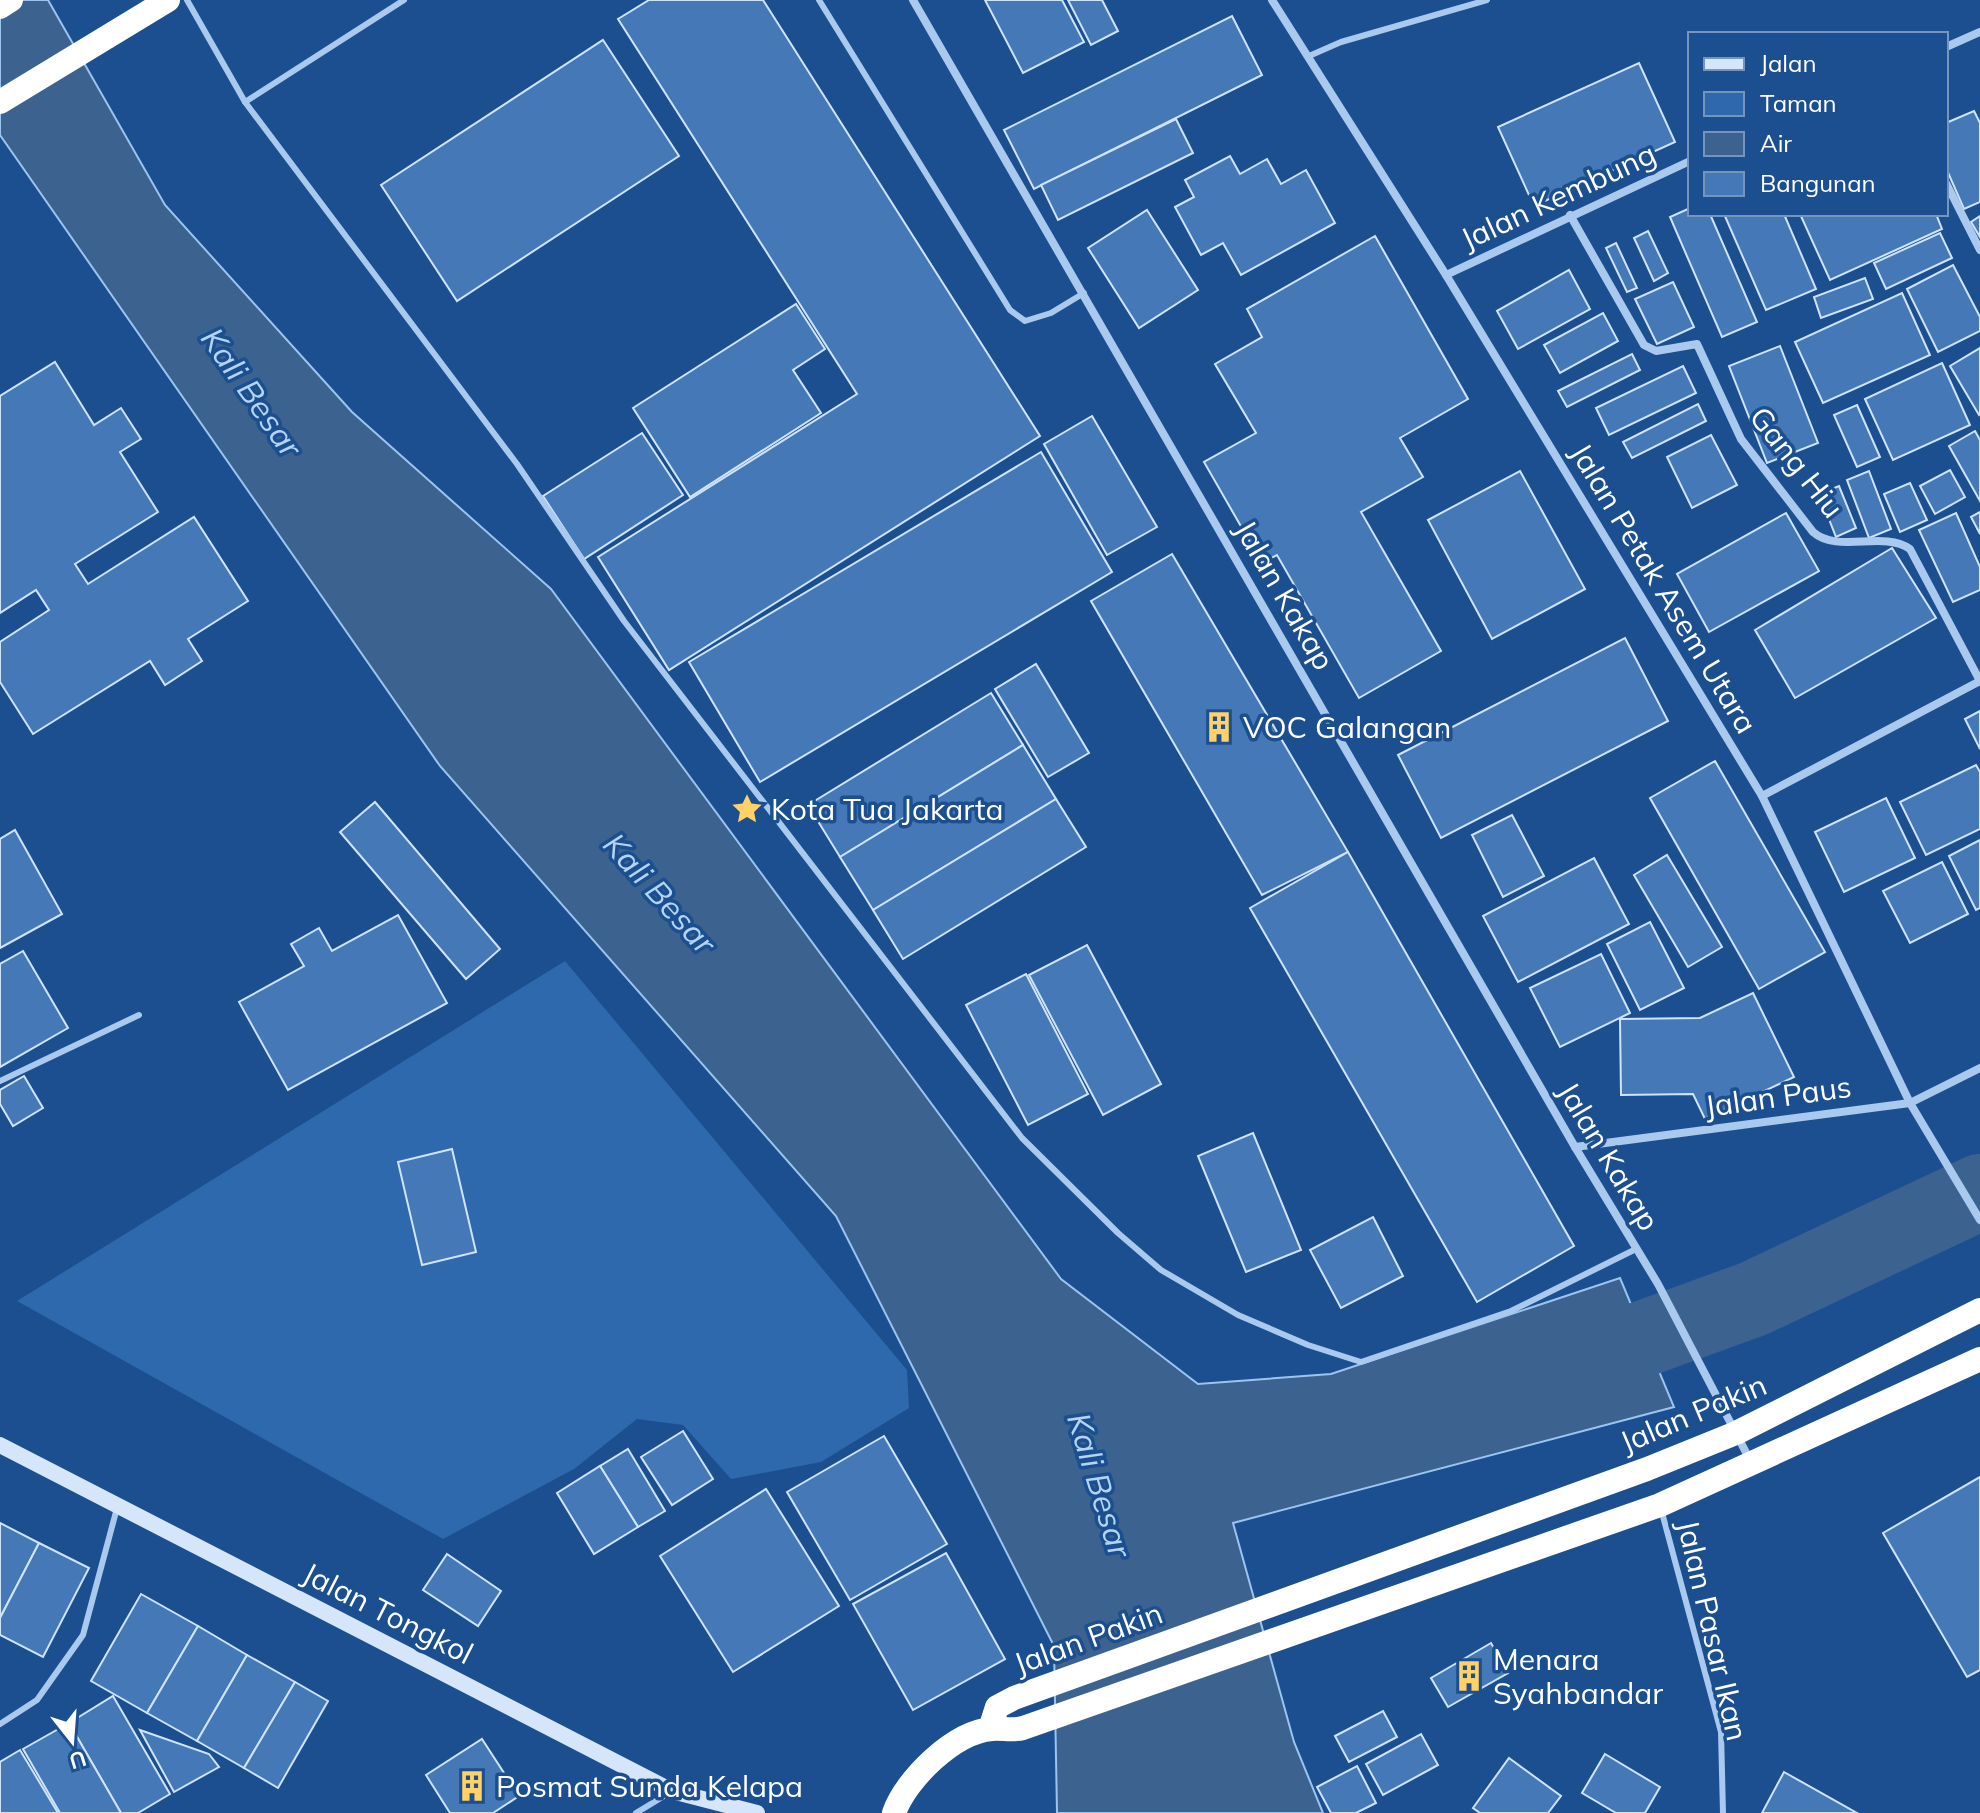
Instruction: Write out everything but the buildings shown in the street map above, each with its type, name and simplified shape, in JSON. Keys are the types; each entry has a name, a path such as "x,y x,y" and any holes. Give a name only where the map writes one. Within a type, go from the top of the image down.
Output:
{"highway":[{"path":"0,7 11,0"},
{"path":"0,102 168,0"},
{"name":"Jalan Pakin","path":"1980,1310 1731,1424 1261,1611 1014,1698 997,1707 990,1729 1012,1731 1023,1728 1660,1505 1754,1466 1980,1359"},
{"path":"894,1813 922,1771 951,1744 990,1729"}],"street":[{"name":"Jalan Kakap","path":"913,0 1575,1147 1658,1284 1754,1466"},
{"name":"Jalan Petak Asem Utara","path":"1272,0 1446,275 1762,796 1910,1103 1980,1220"},
{"path":"1948,46 1980,32"},
{"name":"Jalan Kembung","path":"1446,275 1688,162"},
{"path":"1948,187 1980,250"},
{"name":"Gang Hiu","path":"1570,215 1644,345 1656,351 1697,344 1741,439 1813,532 1827,539 1894,543 1910,549 1980,681 1762,796"},
{"name":"Jalan Paus","path":"1575,1147 1910,1103 1980,1068"},
{"name":"Jalan Tongkol","path":"0,1445 117,1508 672,1791 757,1813"}],"lane":[{"path":"187,0 245,102 517,464 624,621 1022,1138 1118,1233 1161,1270 1273,1332 1361,1362 1511,1311 1636,1249"},
{"path":"245,102 404,0"},
{"path":"819,0 1010,310 1025,321 1039,318 1084,293"},
{"path":"1309,56 1341,42 1487,0"},
{"path":"0,1081 139,1015"},
{"name":"Jalan Pasar Ikan","path":"1660,1505 1721,1732 1723,1813"},
{"path":"0,1724 37,1700 83,1635 117,1508"},
{"path":"636,1813 672,1791"}],"green space":[{"path":"565,961 907,1370 909,1408 821,1462 731,1479 683,1425 637,1419 574,1469 443,1539 17,1301"}],"water":[{"name":"Kali Besar","path":"0,0 48,0 165,205 352,412 551,589 1061,1279 1198,1384 1331,1374 1620,1278 1674,1407 1233,1523 1294,1742 1323,1813 1057,1813 1054,1646 836,1216 440,766 0,135"}],"waterway":[{"path":"1546,1374 1753,1299 1980,1192"}],"place":[{"name":"VOC Galangan","path":"1219,727"},
{"name":"Kota Tua Jakarta","path":"747,809"},
{"name":"Menara Syahbandar","path":"1469,1676"},
{"name":"Posmat Sunda Kelapa","path":"472,1786"}]}
